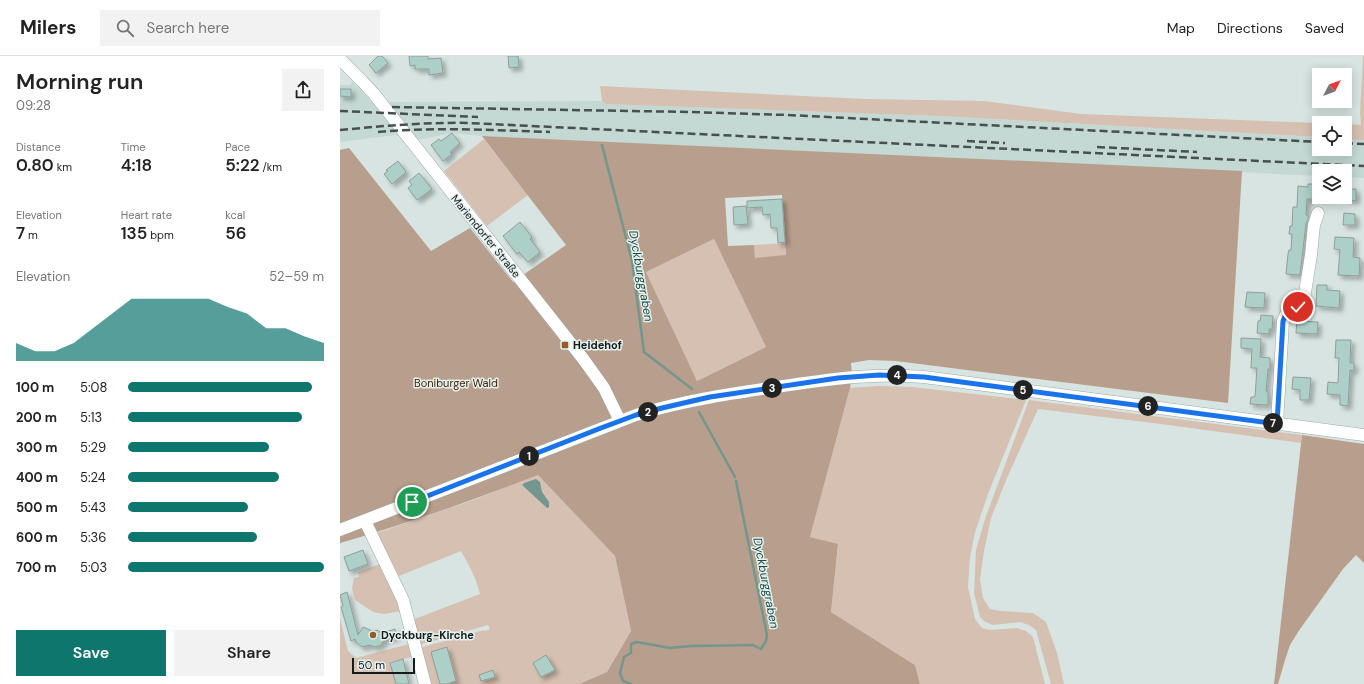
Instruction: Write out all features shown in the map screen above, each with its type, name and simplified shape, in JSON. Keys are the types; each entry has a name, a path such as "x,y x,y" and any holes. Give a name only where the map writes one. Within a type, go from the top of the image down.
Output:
{"street":[{"name":"Mariendorfer Straße","path":"340,59 368,87 584,360 604,388 620,421"},
{"path":"1277,424 1283,321 1286,314 1298,307 1304,299 1311,256 1314,224 1318,213"},
{"path":"340,530 620,421 662,408 710,397 838,378 889,375 937,379 1364,435"},
{"path":"365,521 403,600 425,684"}],"shaded area":[{"path":"1364,56 1364,140 1352,139 1352,124 1361,125 1360,113"},
{"path":"352,81 371,102 602,101 605,104 939,116 1312,137 1312,156 1352,156 1352,139 1364,140 1364,178 1352,177 1352,164 1312,164 1312,176 482,136 452,133 418,140 395,135 340,142 340,85 350,85"},
{"path":"600,86 865,99 984,101 1081,114 1312,123 1312,137 939,116 605,104 602,101"},
{"path":"484,139 528,195 487,226 444,171"},
{"path":"714,239 766,347 697,381 646,272"},
{"path":"785,243 786,256 755,259 754,245"},
{"path":"879,386 912,387 1026,400 988,494 975,532 970,557 968,587 975,619 982,628 990,630 1017,628 1026,631 1033,637 1045,684 920,684 915,665 831,612 838,545 810,537 850,388"},
{"path":"1029,400 1302,435 1301,443 1038,409 991,518 980,579 983,598 990,609 1033,613 1046,622 1057,653 1064,684 1051,684 1036,630 1029,625 1020,622 992,625 984,621 980,617 974,593 976,550 985,519"},
{"path":"538,475 615,556 631,631 607,672 579,684 428,684 419,648 490,629 488,625 419,645 412,620 480,594 476,582 461,551 399,576 377,533 476,499"},
{"path":"536,479 540,482 542,492 549,502 549,507 547,508 522,485"},
{"path":"380,564 401,611 384,614 373,612 355,600 352,588 354,578 359,577 358,572"},
{"path":"340,618 348,651 356,658 409,644 412,657 390,662 396,684 340,684"}],"green space":[{"name":"Boniburger Wald","path":"482,136 1242,171 1228,403 896,361 869,360 851,363 852,375 850,388 810,537 838,544 831,612 915,665 920,684 579,684 607,672 631,631 615,556 538,475 440,511 340,543 340,150 349,148 431,251 470,228 513,282 566,245","holes":["782,195 786,255 755,258 754,245 728,246 725,198","714,239 766,347 697,381 646,272"]},
{"path":"1302,435 1364,444 1364,563 1356,555 1343,569 1290,645 1278,684 1274,684"}],"building":[{"path":"378,56 382,56 388,63 376,73 369,65"},
{"path":"409,56 428,56 428,59 441,58 443,73 429,75 429,69 415,69 415,65 410,66"},
{"path":"508,56 518,56 519,67 509,68"},
{"path":"340,89 351,89 351,97 340,96"},
{"path":"452,133 460,143 450,152 452,154 443,161 431,145 439,139 441,141"},
{"path":"398,161 406,172 392,184 384,174 388,171 386,170"},
{"path":"419,173 432,189 417,200 408,188 412,185 409,181"},
{"path":"1308,184 1312,184 1312,199 1307,199 1306,215 1308,216 1308,220 1306,223 1300,275 1286,274 1288,254 1289,250 1291,250 1292,234 1289,234 1290,226 1292,226 1293,207 1297,207 1298,186 1308,187"},
{"path":"1352,189 1356,189 1356,201 1352,200"},
{"path":"782,199 785,242 778,243 777,228 771,228 770,214 763,215 762,207 747,208 747,201"},
{"path":"746,206 748,224 734,225 733,207"},
{"path":"1344,213 1355,214 1355,225 1343,225"},
{"path":"520,222 532,237 530,239 540,252 528,262 519,252 517,254 503,236"},
{"path":"1335,237 1354,238 1353,257 1360,258 1359,276 1338,275 1340,250 1334,249"},
{"path":"1317,285 1327,285 1327,290 1340,291 1339,308 1316,306"},
{"path":"1247,292 1265,293 1264,308 1245,307"},
{"path":"1261,315 1273,316 1272,329 1269,329 1269,334 1257,333 1258,321 1260,321"},
{"path":"1297,321 1318,322 1317,334 1296,333"},
{"path":"1241,338 1261,339 1260,357 1270,358 1270,369 1268,369 1266,391 1268,391 1268,405 1250,404 1251,397 1255,397 1257,368 1251,368 1252,349 1241,348"},
{"path":"1336,340 1351,340 1350,363 1354,363 1354,371 1350,370 1348,406 1340,405 1340,395 1327,394 1328,382 1338,383 1339,358 1335,358"},
{"path":"1293,377 1311,378 1309,400 1300,400 1300,390 1292,389"},
{"path":"363,550 368,564 349,571 344,557"},
{"name":"Dyckburg-Kirche","path":"347,592 358,635 363,627 372,631 377,630 382,633 395,629 396,637 384,640 381,645 375,647 370,645 362,647 356,642 355,639 351,641 341,607 343,606 340,595"},
{"path":"447,647 456,681 447,684 440,684 431,652"},
{"path":"546,655 555,670 541,677 533,663"},
{"path":"403,659 409,684 396,684 390,663"},
{"path":"493,670 495,677 481,681 479,675"}],"waterway":[{"name":"Dyckburggraben","path":"602,145 632,261 644,352 692,389"},
{"name":"Dyckburggraben","path":"699,412 735,477"},
{"name":"Dyckburggraben","path":"631,684 623,681 620,673 624,657 631,653 631,644 637,642 670,648 691,646 753,645 761,649 766,641 767,635 736,481"}],"railway":[{"path":"392,107 788,115 1312,142"},
{"path":"340,111 478,117"},
{"path":"340,130 420,124 469,123 1364,166"},
{"path":"378,132 443,129 550,132"},
{"path":"967,141 1005,143"},
{"path":"1352,143 1364,144"},
{"path":"1097,147 1197,152"}],"place":[{"name":"Heidehof","path":"565,345"},
{"name":"Dyckburg-Kirche","path":"373,635"}],"route":[{"path":"412,502 636,415 675,404 710,397 848,377 879,375 924,377 1277,424 1283,321 1288,312 1298,307"}]}
